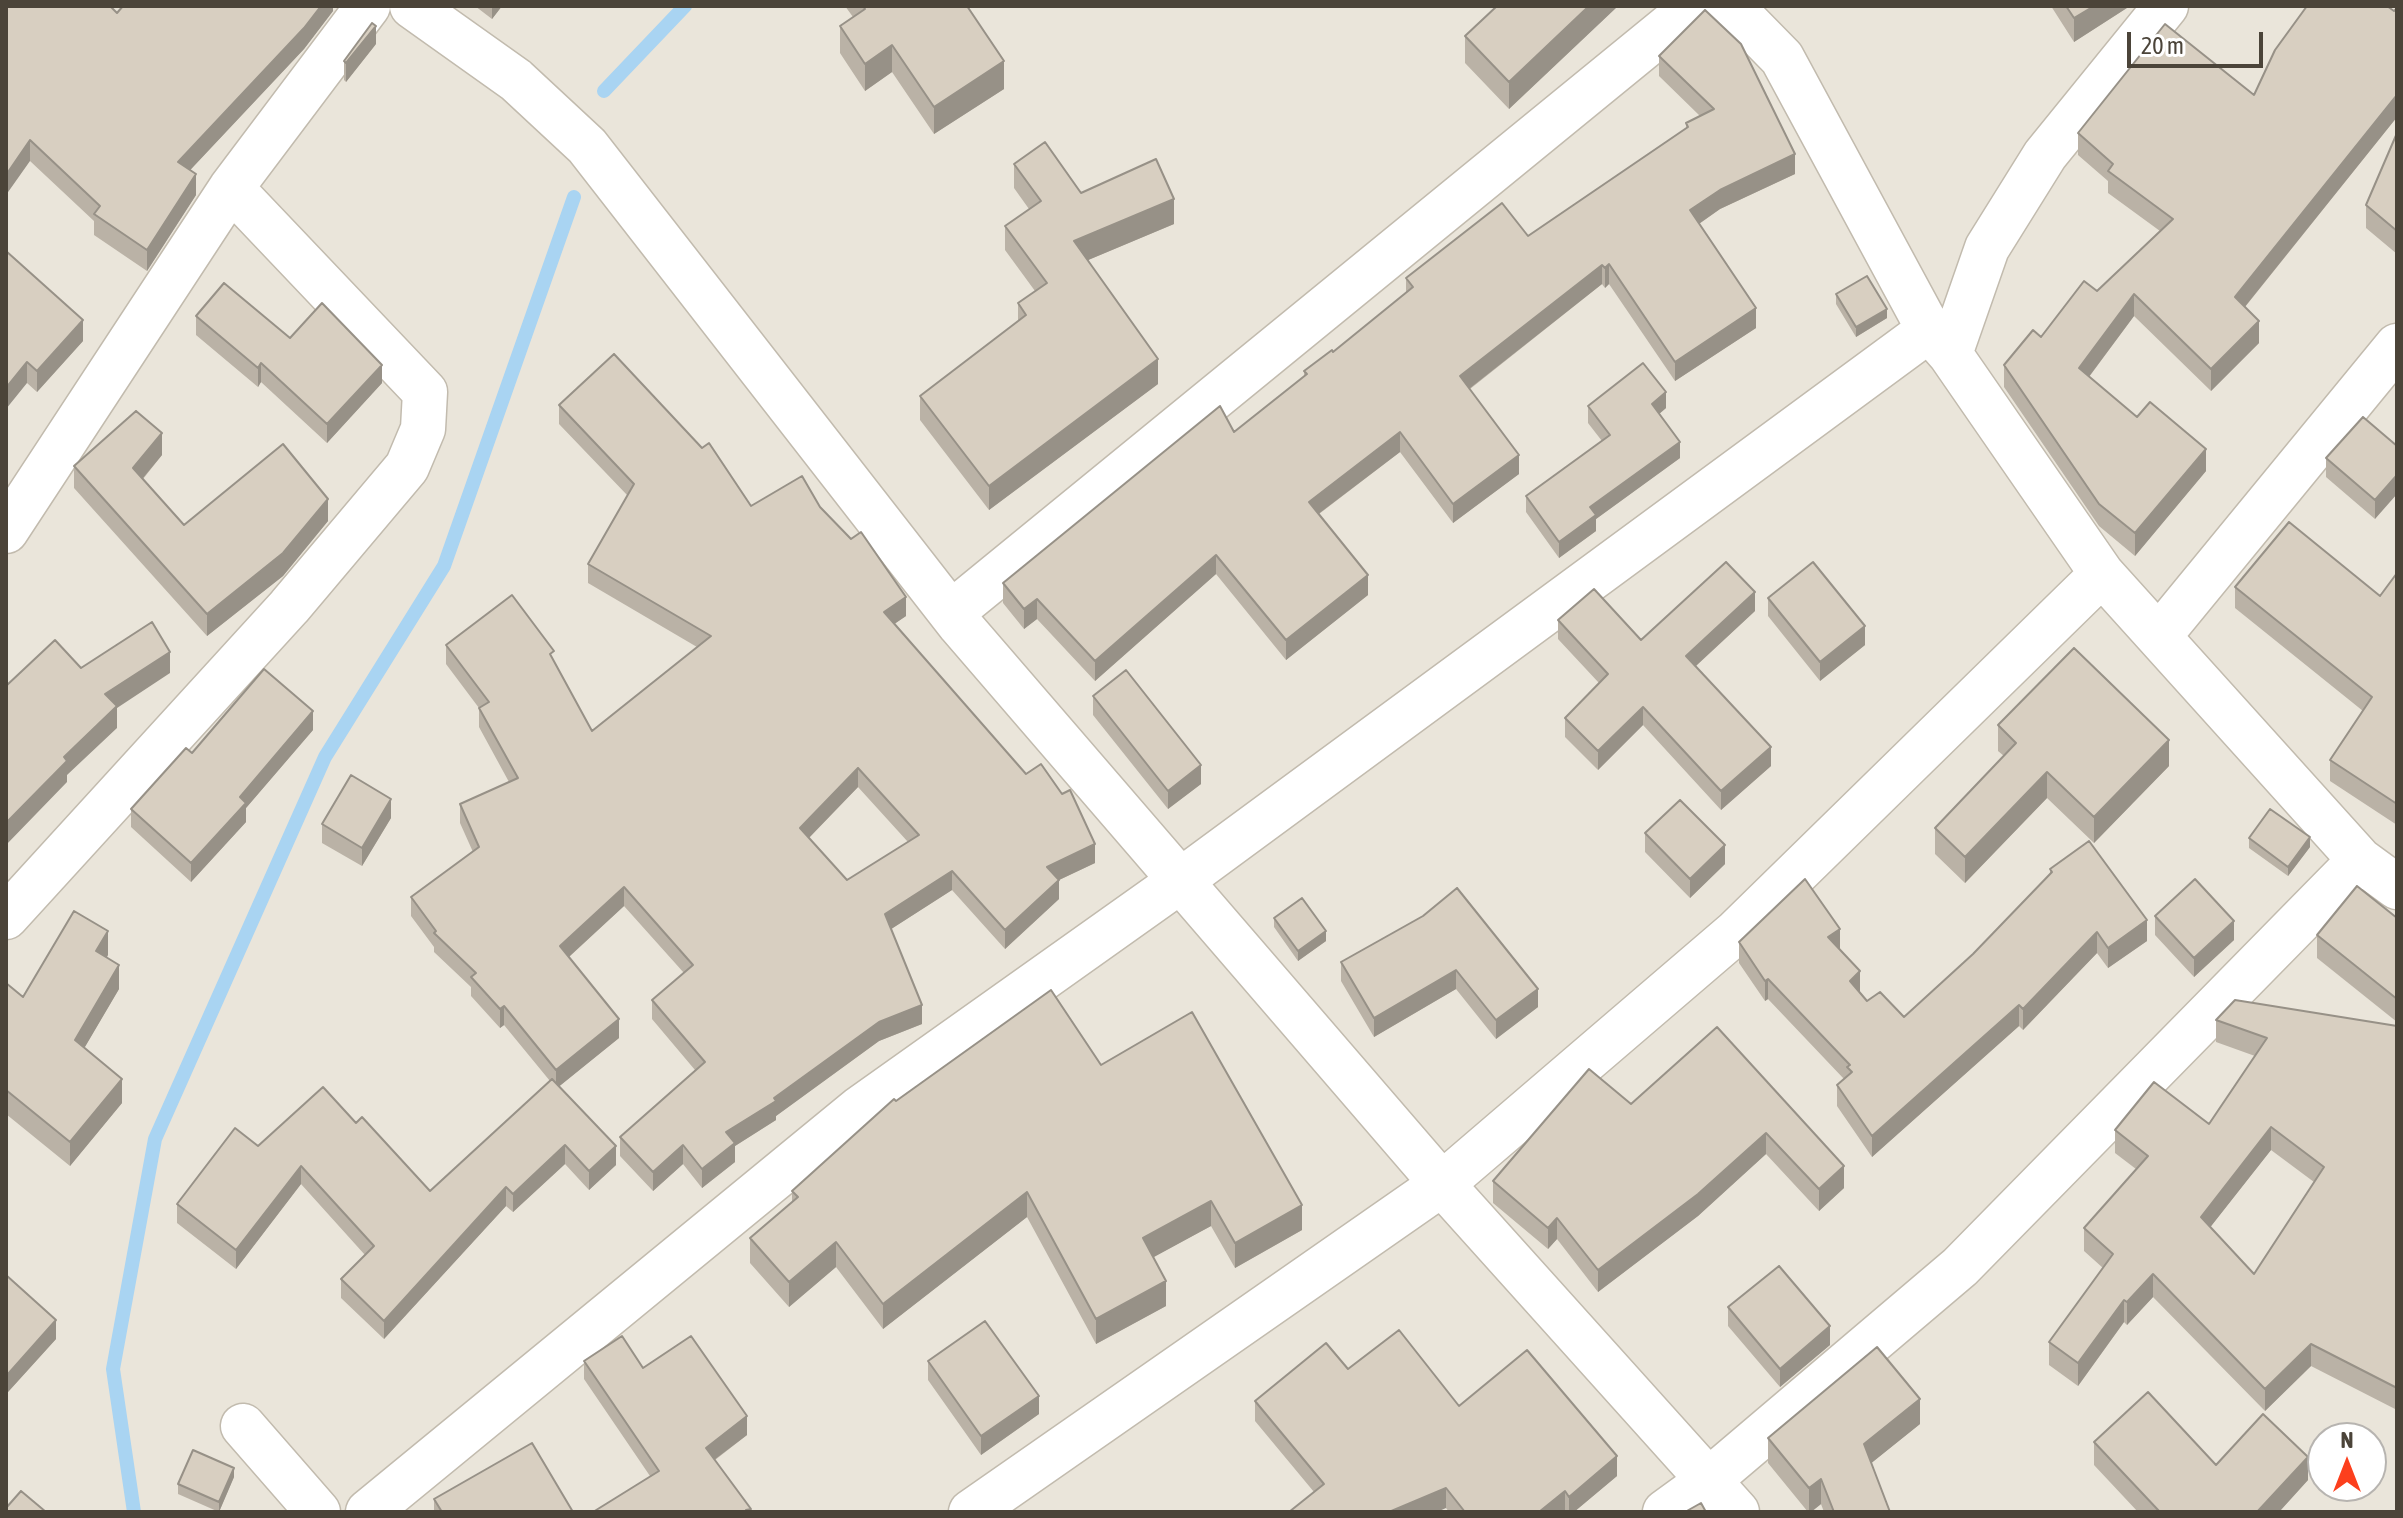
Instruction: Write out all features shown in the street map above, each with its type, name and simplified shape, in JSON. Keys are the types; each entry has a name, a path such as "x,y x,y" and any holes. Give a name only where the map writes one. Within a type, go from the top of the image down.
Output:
{"street":[{"path":"6,531 231,188 368,6"},
{"path":"412,6 516,80 587,146 951,613 1442,1184 1723,1496"},
{"path":"951,613 1694,6"},
{"path":"1731,6 1782,58 1940,342 2102,574 2360,860 2397,887"},
{"path":"368,1512 859,1109 1940,342 1987,248 2045,155 2166,6"},
{"path":"6,917 289,607 407,467 423,429 425,392 231,188"},
{"path":"2159,636 2397,346"},
{"path":"971,1512 1442,1184 1736,932 2102,574"},
{"path":"1665,1512 1723,1496 1960,1267 2360,860"},
{"path":"243,1426 318,1512"}],"shaded area":[{"path":"6,6 2397,6 2397,1512 6,1512"}],"building":[{"path":"6,6 110,6 117,13 123,6 321,6 178,162 196,174 147,250 94,214 100,206 30,140 6,175"},
{"path":"863,6 967,6 1004,61 934,107 892,45 865,64 840,26 865,9"},
{"path":"1497,6 1589,6 1509,82 1465,36"},
{"path":"2066,6 2094,6 2074,18"},
{"path":"2307,6 2387,6 2394,11 2397,8 2397,95 2235,297 2259,321 2211,369 2134,294 2079,368 2137,417 2150,402 2206,449 2135,533 2099,504 2004,365 2033,330 2041,337 2084,281 2097,291 2173,219 2108,171 2113,164 2078,133 2165,24 2254,95 2275,50"},
{"path":"1705,10 1741,44 1795,154 1720,190 1690,210 1756,308 1675,362 1609,264 1605,268 1602,265 1460,376 1519,455 1453,504 1400,432 1309,502 1368,575 1286,640 1216,555 1095,661 1037,599 1024,609 1003,583 1220,406 1234,432 1307,374 1304,371 1333,352 1413,287 1406,278 1502,203 1528,236 1688,127 1686,123 1714,109 1659,56"},
{"path":"372,23 376,26 346,63 344,61"},
{"path":"2397,133 2397,231 2366,205"},
{"path":"1045,142 1081,193 1156,159 1174,199 1074,241 1158,359 989,486 920,396 1026,315 1018,303 1047,283 1005,226 1041,201 1014,164"},
{"path":"6,251 83,320 37,371 27,362 6,388"},
{"path":"1867,276 1887,309 1856,327 1836,294"},
{"path":"224,283 290,338 322,303 382,365 327,424 261,363 258,368 196,316"},
{"path":"614,354 702,448 709,443 751,506 802,476 820,507 851,539 861,532 906,597 884,612 1026,774 1041,764 1062,794 1070,790 1095,844 1047,867 1059,880 1005,930 952,871 885,914 922,1005 879,1022 774,1098 776,1101 726,1132 735,1143 702,1169 683,1145 653,1172 620,1137 705,1062 652,1000 693,965 624,887 560,946 619,1019 556,1070 504,1006 500,1009 471,977 476,973 434,933 436,931 411,897 479,847 460,804 518,778 479,708 489,702 446,645 512,595 554,651 550,654 592,731 711,636 588,564 634,484 559,405","holes":["858,768 919,835 847,880 800,828"]},
{"path":"1643,363 1666,392 1652,404 1680,442 1590,507 1596,515 1559,542 1526,496 1610,435 1588,406"},
{"path":"136,411 162,433 133,468 184,525 283,444 328,499 283,553 207,614 74,466"},
{"path":"2363,417 2397,446 2397,475 2375,500 2326,458"},
{"path":"2289,522 2380,596 2397,573 2397,804 2330,760 2372,697 2235,587"},
{"path":"1726,562 1755,592 1686,656 1771,747 1721,791 1643,707 1598,751 1565,718 1608,674 1558,620 1594,589 1641,640"},
{"path":"1813,562 1865,626 1820,662 1768,598"},
{"path":"152,622 170,652 105,694 117,706 64,757 67,761 6,823 6,686 55,640 81,668"},
{"path":"2074,648 2169,740 2094,817 2047,772 1965,857 1935,828 2016,743 1998,725"},
{"path":"264,669 313,711 240,797 246,803 191,863 131,809 186,748 192,753"},
{"path":"1126,670 1201,765 1168,791 1093,696"},
{"path":"351,775 391,799 362,848 322,824"},
{"path":"1680,800 1725,845 1690,879 1645,833"},
{"path":"2270,809 2310,837 2288,867 2249,838"},
{"path":"2089,841 2147,920 2108,948 2097,932 2023,1009 2019,1005 1872,1136 1837,1085 1852,1072 1847,1067 1850,1065 1768,979 1765,981 1739,942 1805,879 1840,929 1828,937 1860,971 1850,981 1867,1001 1880,992 1904,1017 1973,954 2052,872 2050,869"},
{"path":"2195,879 2234,921 2194,958 2155,916"},
{"path":"2357,886 2397,918 2397,999 2317,935"},
{"path":"1457,888 1538,989 1496,1020 1456,970 1374,1018 1341,962 1423,916"},
{"path":"1302,898 1326,931 1298,951 1274,918"},
{"path":"74,911 108,931 96,951 119,965 75,1040 122,1079 70,1142 6,1090 6,983 23,997"},
{"path":"1051,990 1101,1065 1192,1012 1302,1205 1235,1243 1211,1201 1143,1238 1166,1281 1096,1319 1027,1192 883,1304 836,1242 789,1282 750,1238 798,1197 792,1191 894,1099 896,1101"},
{"path":"2235,1000 2397,1026 2397,1388 2311,1344 2265,1389 2153,1274 2127,1302 2124,1300 2078,1363 2049,1342 2113,1254 2084,1228 2148,1156 2115,1130 2154,1082 2209,1124 2267,1038 2216,1020","holes":["2271,1127 2324,1167 2254,1274 2201,1217"]},
{"path":"1717,1027 1844,1166 1819,1189 1766,1133 1698,1194 1598,1270 1557,1218 1548,1228 1493,1181 1589,1069 1631,1104"},
{"path":"552,1079 616,1146 589,1171 565,1145 513,1194 506,1187 384,1321 341,1279 374,1246 301,1166 236,1250 177,1204 235,1128 258,1146 323,1087 356,1123 362,1117 430,1191"},
{"path":"1779,1266 1830,1326 1780,1369 1728,1307"},
{"path":"6,1275 56,1320 8,1374 6,1372"},
{"path":"985,1321 1039,1396 981,1436 928,1361"},
{"path":"1399,1330 1459,1406 1527,1350 1617,1456 1569,1497 1565,1491 1539,1512 1465,1512 1446,1488 1389,1512 1289,1512 1324,1484 1255,1401 1326,1343 1348,1369"},
{"path":"622,1336 643,1368 691,1336 747,1416 706,1448 751,1509 746,1512 593,1512 659,1471 584,1361"},
{"path":"1877,1347 1920,1399 1864,1444 1890,1512 1834,1512 1821,1479 1809,1488 1768,1438"},
{"path":"2148,1392 2216,1465 2263,1414 2307,1458 2257,1512 2157,1512 2094,1442"},
{"path":"532,1443 573,1512 442,1512 434,1499"},
{"path":"193,1450 234,1468 219,1502 178,1484"},
{"path":"21,1491 46,1512 6,1512"},
{"path":"1701,1503 1706,1512 1685,1512"}],"waterway":[{"path":"604,91 685,6"},
{"path":"134,1512 113,1369 155,1139 325,757 444,566 574,197"}]}
